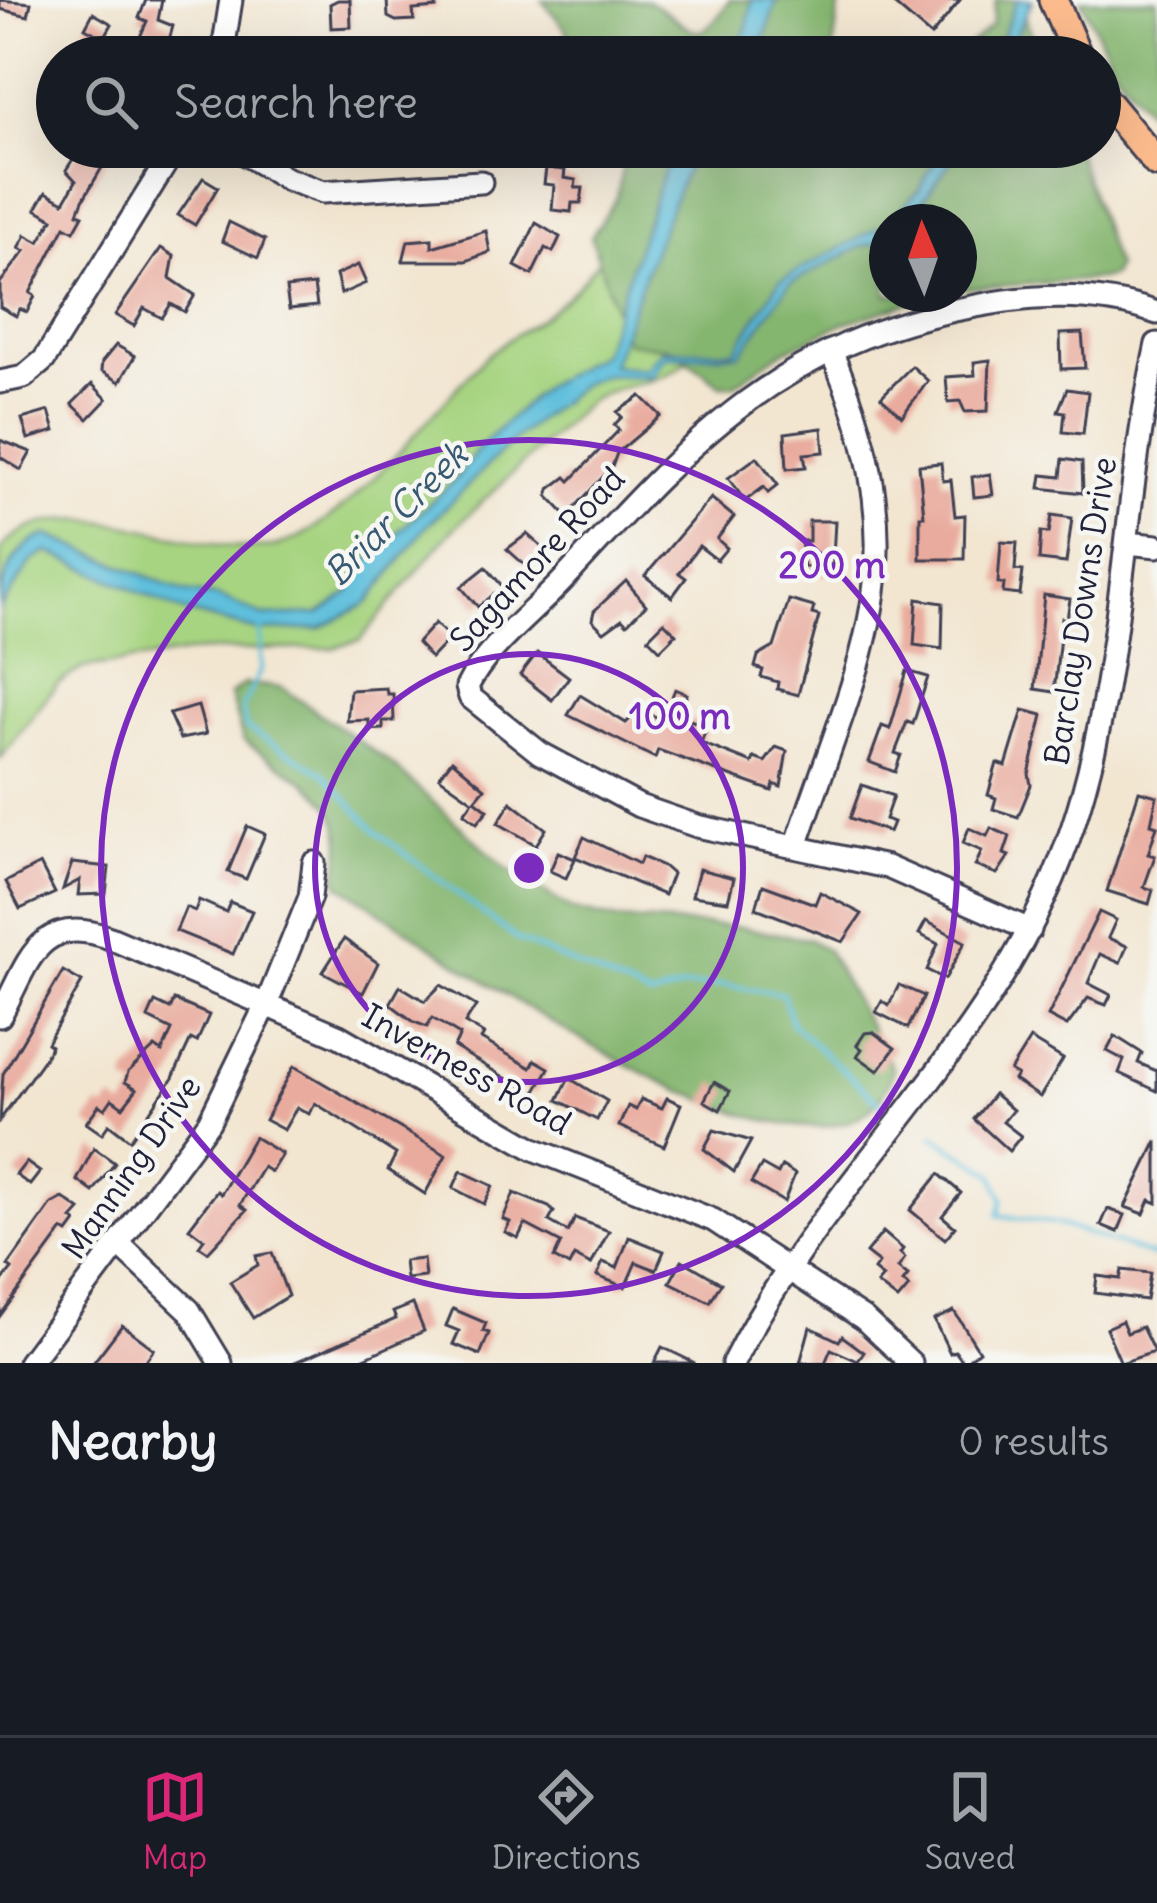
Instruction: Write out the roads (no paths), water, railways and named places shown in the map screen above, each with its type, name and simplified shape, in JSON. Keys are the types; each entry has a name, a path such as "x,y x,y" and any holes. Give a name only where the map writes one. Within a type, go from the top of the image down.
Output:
{"main road":[{"path":"1054,0 1069,36"},
{"path":"1121,120 1157,163"}],"street":[{"path":"225,36 231,0"},
{"path":"0,382 24,376 44,360 163,168"},
{"path":"268,168 323,192 481,182"},
{"name":"Sagamore Road","path":"1030,930 894,869 677,820 608,792 531,748 470,697 467,687 686,447 764,386 831,351 910,320 1005,301 1102,298 1157,314"},
{"name":"Barclay Downs Drive","path":"733,1363 788,1268 950,1061 1030,930 1063,854 1091,764 1157,344"},
{"path":"796,846 864,654 877,580 872,471 831,351"},
{"path":"1126,543 1157,546"},
{"name":"Manning Drive","path":"29,1363 209,1122 267,1003 310,896 314,863"},
{"name":"Inverness Road","path":"0,1016 35,948 48,938 76,930 110,938 357,1045 516,1140 713,1220 878,1329 911,1363"},
{"path":"120,1245 190,1310 221,1363"}],"water":[{"path":"752,0 777,0 765,36 742,36"},
{"path":"1017,0 1033,0 1015,36 1002,36"},
{"path":"665,168 687,168 612,365 645,369 662,350 735,351 780,281 869,233 869,245 789,284 740,354 665,357 652,377 604,375 582,384 512,441 425,528 368,603 319,629 258,631 182,611 48,552 33,560 0,609 3,586 18,554 48,535 185,592 220,597 263,616 319,614 349,593 370,558 456,479 479,448 542,388 602,353"},
{"path":"931,168 946,168 920,204 905,204"}],"waterway":[{"path":"260,630 261,669 242,708 246,728 322,772 377,832 518,940 651,998 685,987 726,985 783,994 792,1024 882,1105"},
{"path":"933,1135 993,1174 1003,1199 998,1215 1058,1224 1157,1257"}],"water label":[{"name":"Briar Creek","path":"396,514"}]}
